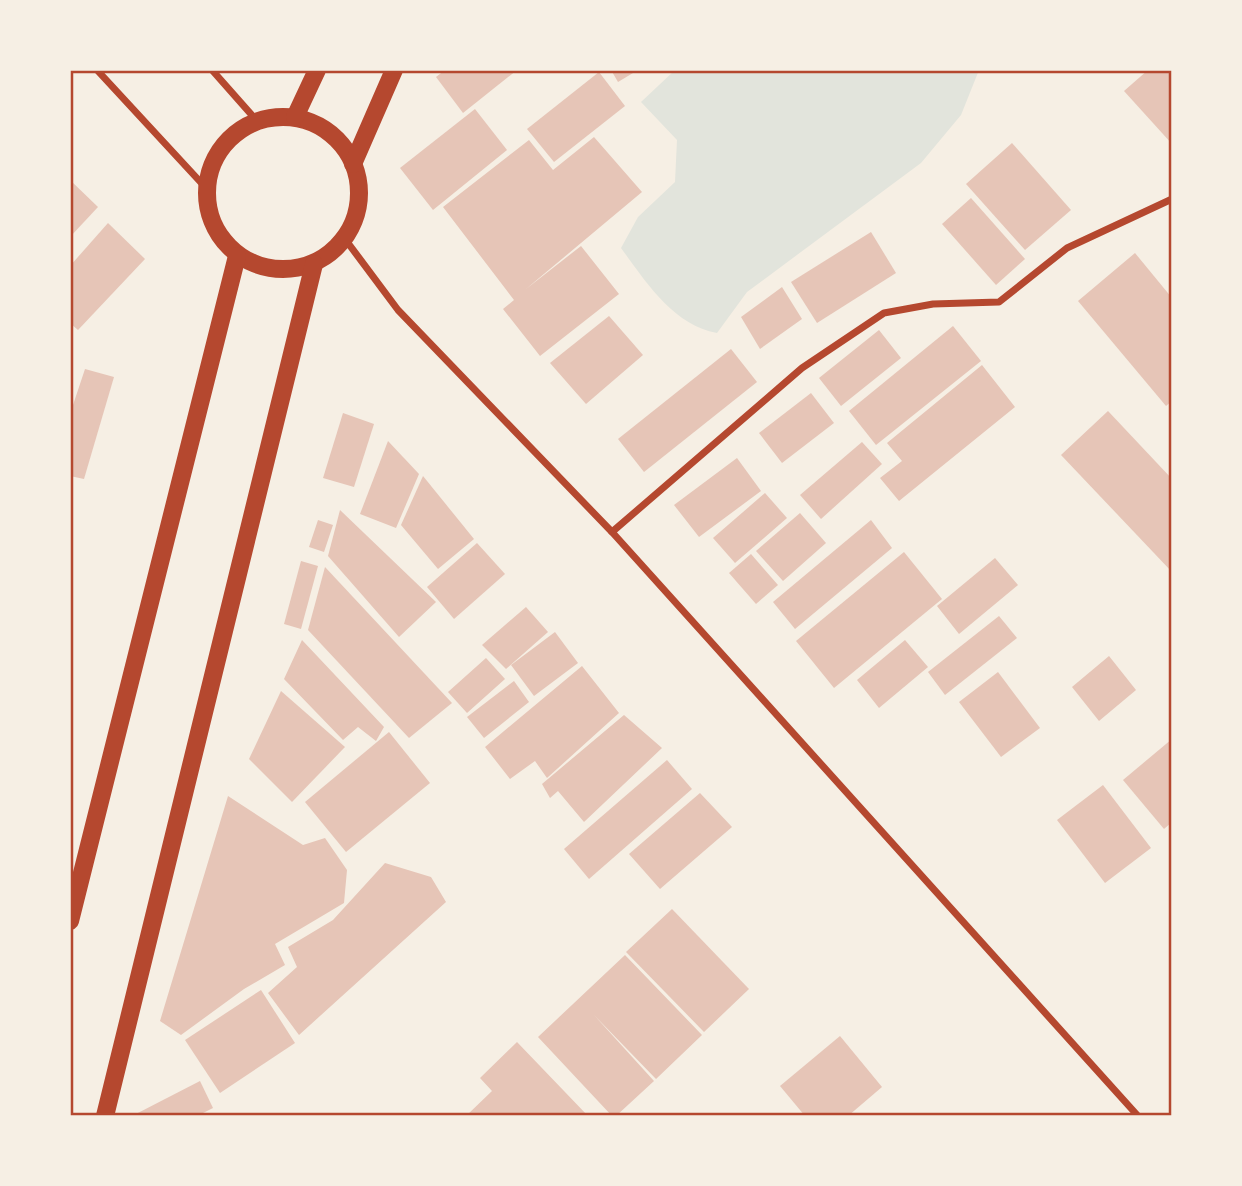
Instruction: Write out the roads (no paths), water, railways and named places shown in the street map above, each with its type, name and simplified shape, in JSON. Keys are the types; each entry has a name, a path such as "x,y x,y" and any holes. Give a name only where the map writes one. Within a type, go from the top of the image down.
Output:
{"main road":[{"path":"295,117 317,70"},
{"path":"353,164 394,70"},
{"path":"295,117 320,125 340,142 353,164 359,190 356,216 345,239 314,264 288,270 261,268 237,256 213,226 206,188 213,159 231,135 257,121 295,117"},
{"path":"70,921 237,256"},
{"path":"105,1116 314,264"}],"street":[{"path":"97,70 206,188"},
{"path":"212,70 257,121"},
{"path":"612,532 802,368 884,313 933,304 999,302 1067,248 1172,199"},
{"path":"345,239 398,310 612,532 1138,1116"}]}
